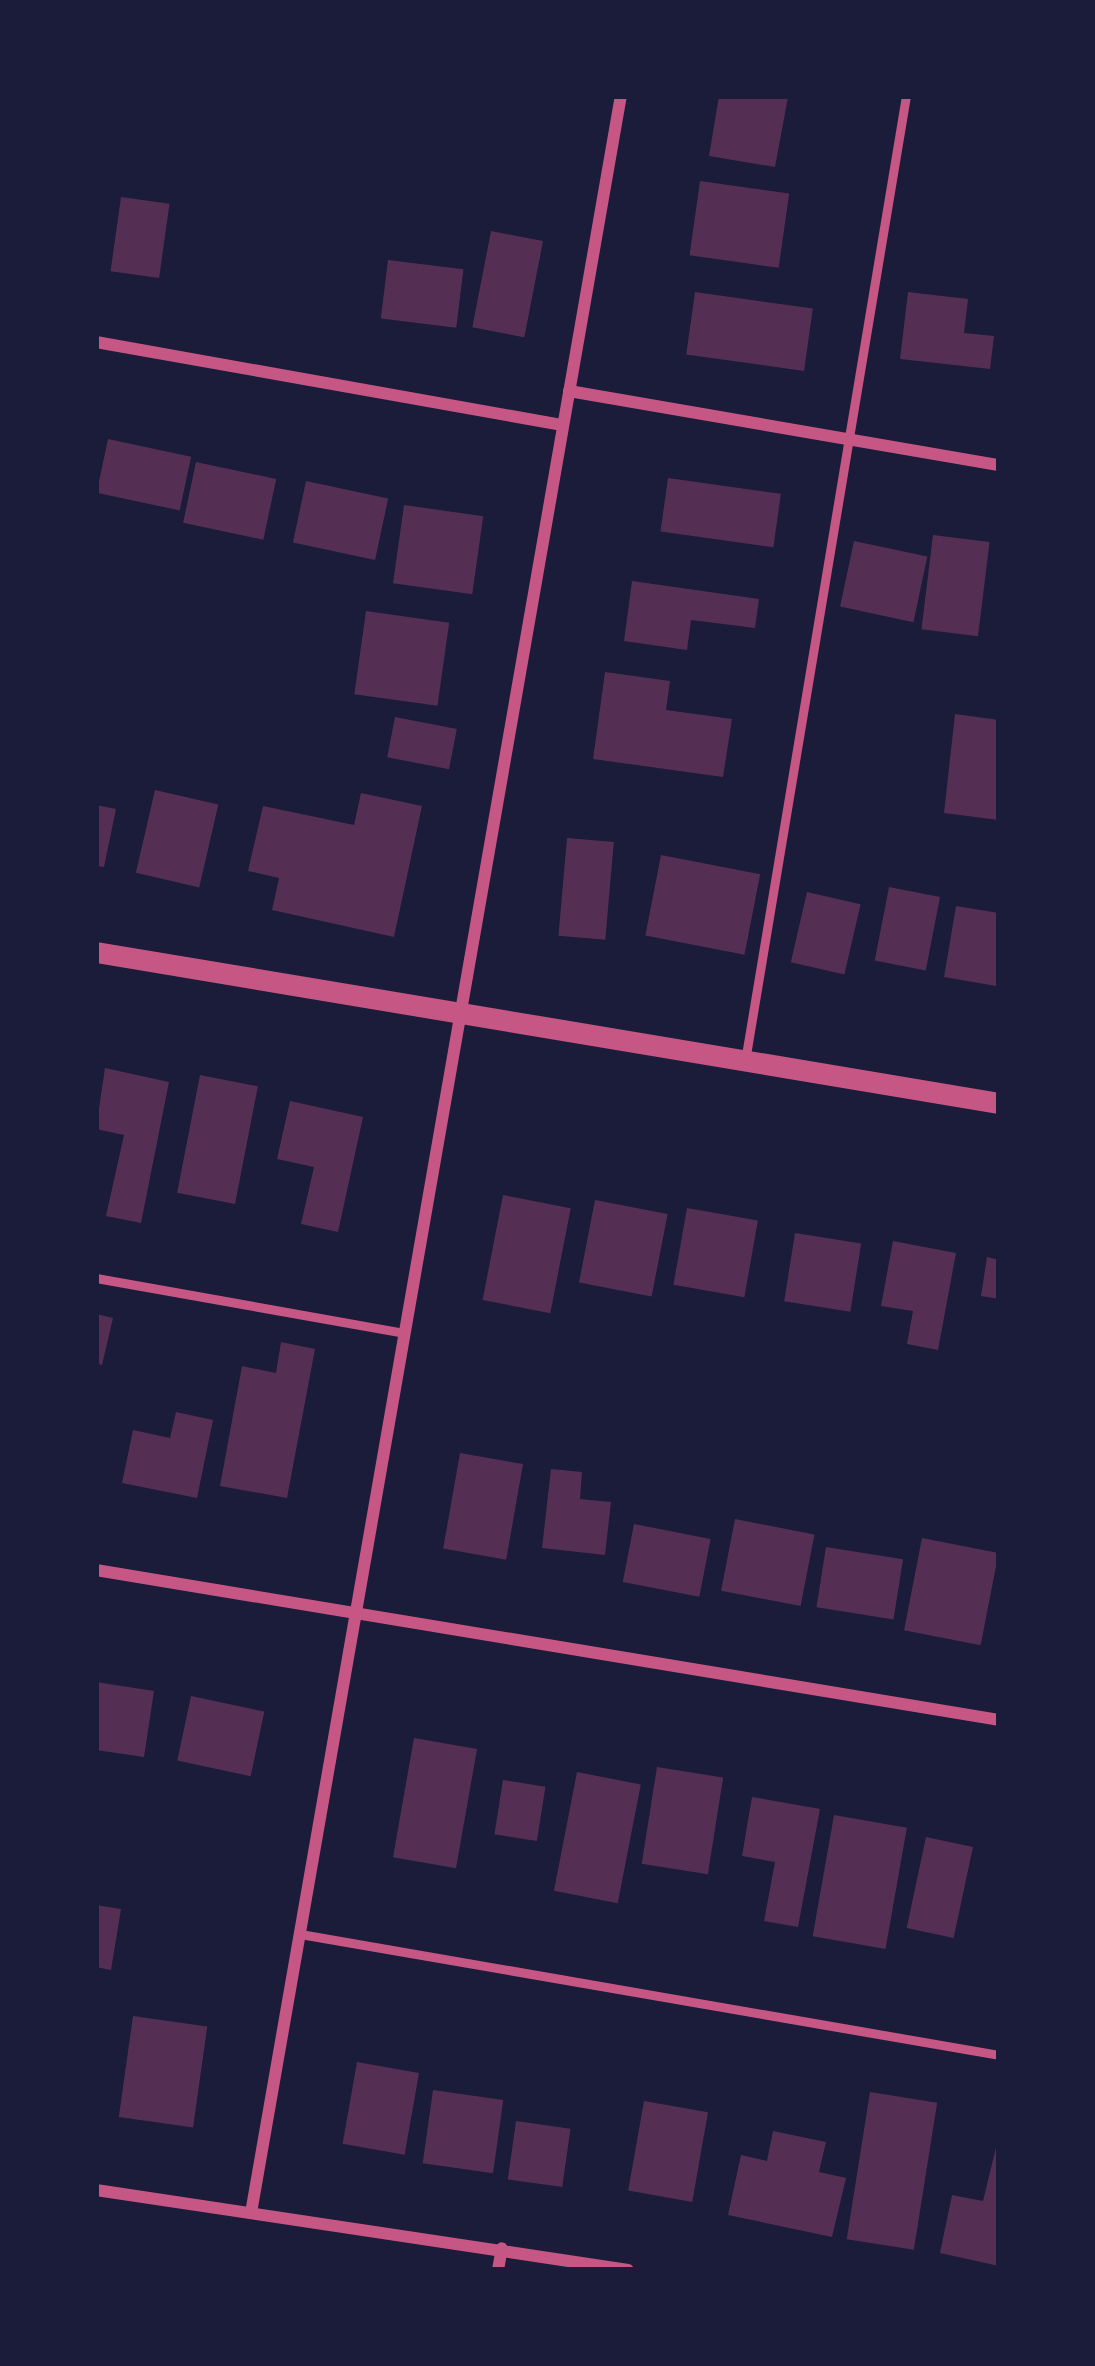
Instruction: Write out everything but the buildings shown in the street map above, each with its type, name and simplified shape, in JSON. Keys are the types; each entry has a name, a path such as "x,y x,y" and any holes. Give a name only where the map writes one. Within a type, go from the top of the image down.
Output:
{"street":[{"path":"251,2213 621,96"},
{"path":"96,342 563,425"},
{"path":"569,391 999,465"},
{"path":"96,952 999,1103"},
{"path":"96,1570 999,1720"},
{"path":"96,2190 628,2270"},
{"path":"498,2270 502,2248"}],"lane":[{"path":"745,1061 906,96"},
{"path":"96,1278 405,1333"},
{"path":"300,1934 999,2055"}]}
